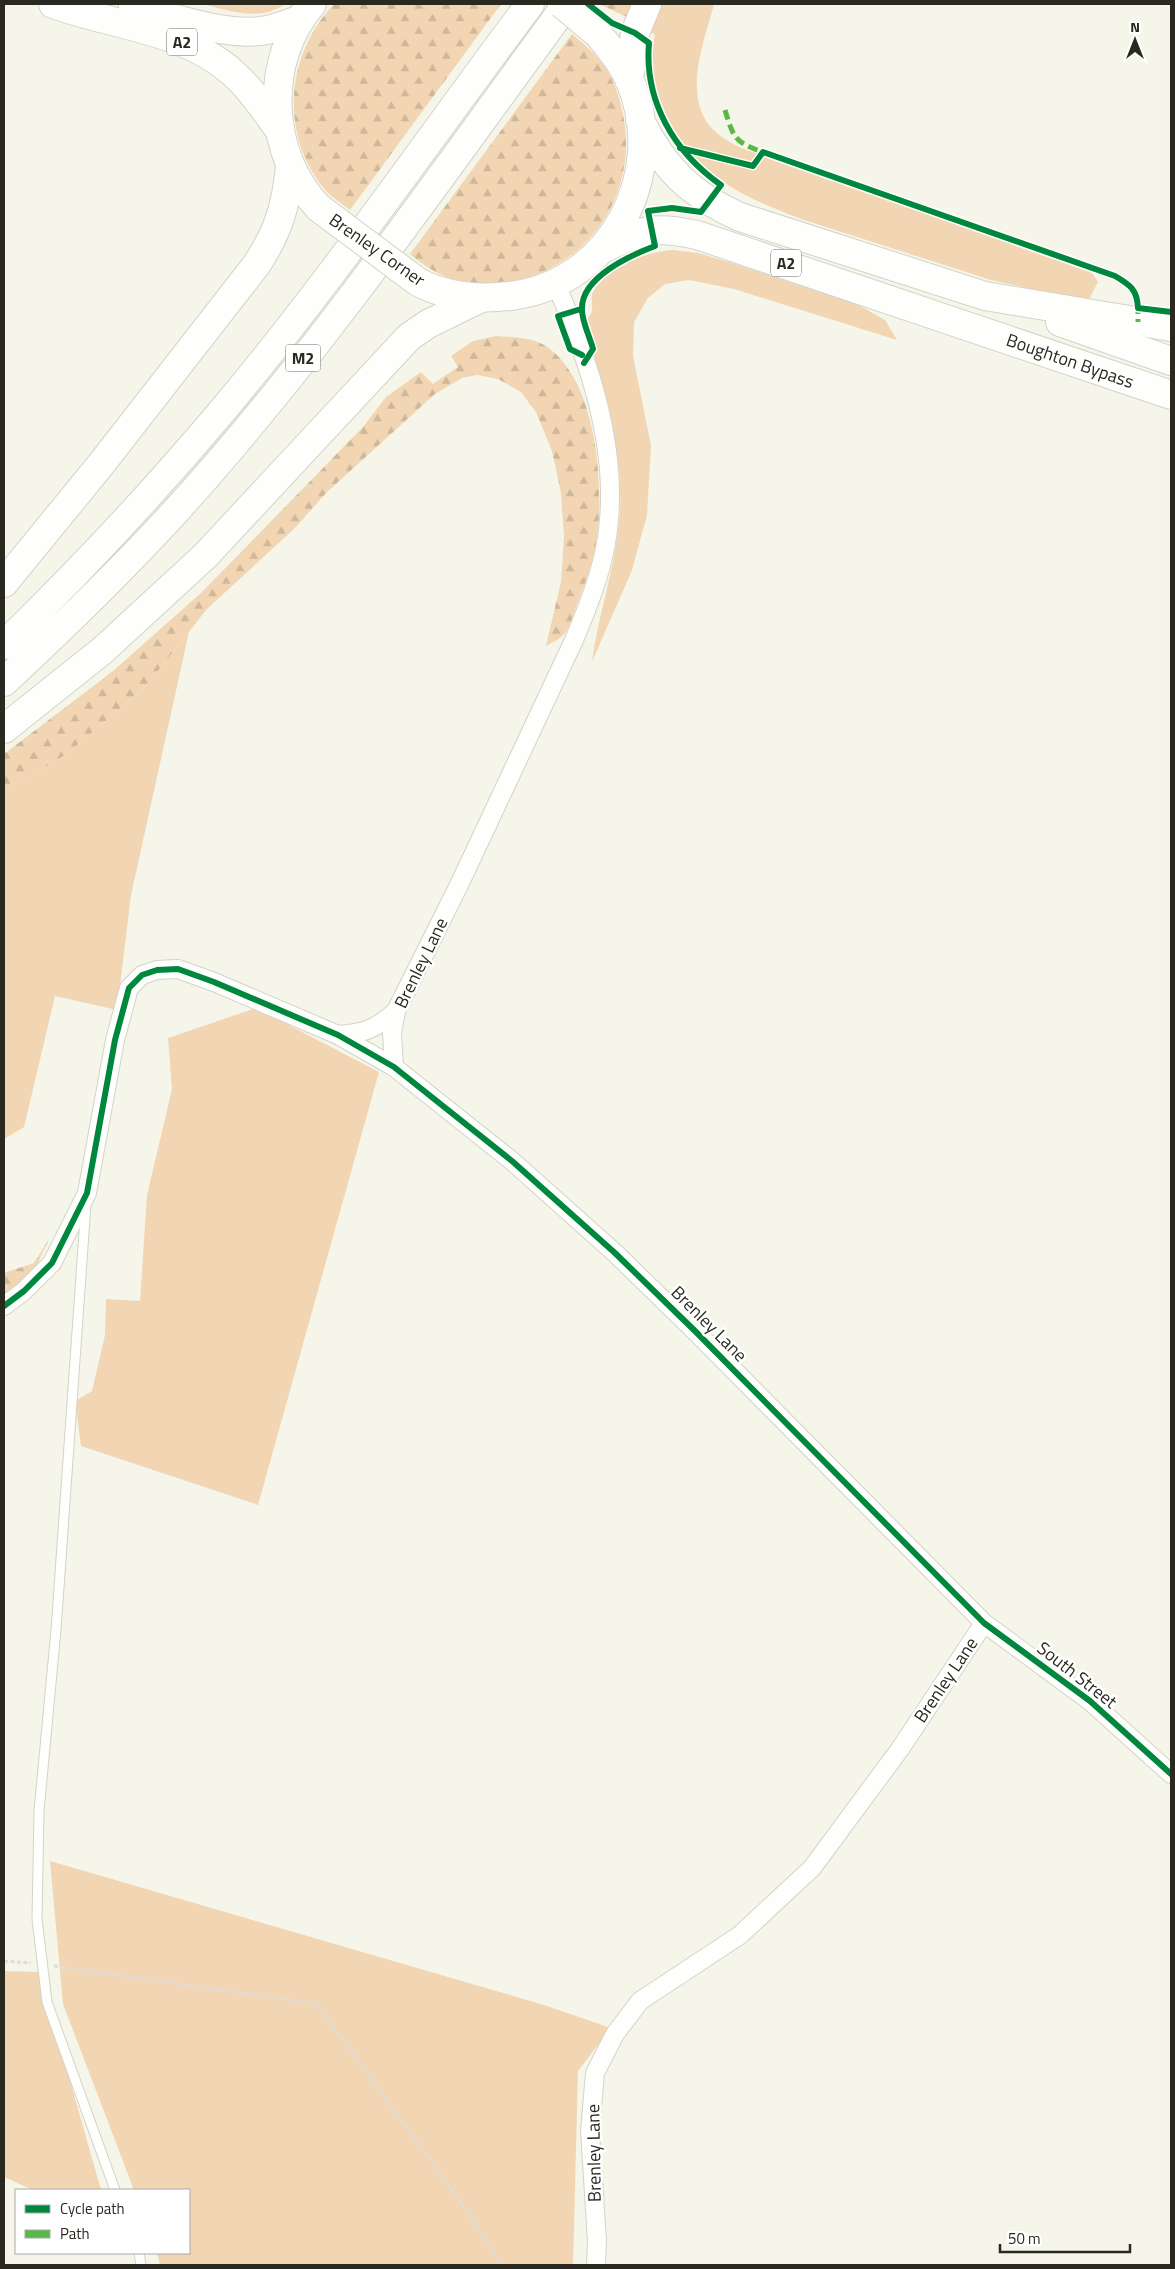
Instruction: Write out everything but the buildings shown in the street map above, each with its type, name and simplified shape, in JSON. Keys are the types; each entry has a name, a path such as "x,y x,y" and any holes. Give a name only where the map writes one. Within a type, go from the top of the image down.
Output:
{"main road":[{"name":"A2","path":"53,4 161,34 209,55 241,80 280,131"},
{"name":"A2","path":"122,4 192,23 257,32 273,29 306,12"},
{"name":"M2","path":"4,645 90,559 224,410 333,272 530,4"},
{"name":"Brenley Corner","path":"306,12 285,52 280,71 278,109 280,131 290,166 302,188 319,208 418,282 444,293 479,299 518,296 556,284 574,274 601,250 624,217 638,182 642,140 640,120 630,80 598,34 562,4"},
{"name":"M2","path":"4,682 112,578 174,513 233,446 358,287 568,4"},
{"path":"630,80 636,33 647,4"},
{"name":"A2","path":"640,120 656,151 666,165 680,180 719,207 740,217 985,296"},
{"path":"4,583 102,464 257,264 271,242 282,219 290,166"},
{"name":"Boughton Bypass","path":"601,250 622,239 651,229 677,230 744,249 1171,395"},
{"path":"985,296 1171,327"},
{"name":"Boughton Bypass","path":"985,296 1171,361"},
{"path":"4,728 103,650 205,556 409,337 428,324 479,299"}],"street":[{"name":"Brenley Lane","path":"556,284 592,385 604,430 610,494 609,521 605,547 588,606 574,640 459,885 396,1011 392,1033 394,1066 512,1161 615,1253 708,1344 984,1624 900,1749 812,1868 740,1935 640,2001 615,2034 595,2072 590,2131 598,2241 596,2265"},
{"path":"4,1306 24,1291 52,1263 87,1193 115,1040 129,988 142,975 157,970 178,969 285,1011 338,1035 394,1066"},
{"path":"338,1035 362,1033 379,1026 396,1011"},
{"name":"South Street","path":"984,1624 1090,1701 1171,1774"}],"lane":[{"path":"87,1193 56,1630 39,1811 37,1919 47,2002 115,2189"}],"path":[{"path":"680,148 753,166 763,152"},
{"path":"680,148 692,160"},
{"path":"4,1961 42,1964 316,2004 472,2218 500,2265"}],"green space":[{"path":"202,4 285,4 265,13 255,14 234,12"},
{"path":"334,4 501,4 350,210 326,191 311,169 301,146 295,121 294,96 298,71 305,47 318,24"},
{"path":"599,4 636,4 629,18"},
{"path":"657,4 714,4 701,54 697,89 700,106 706,121 718,134 741,148 1092,273 1098,282 1088,301 991,280 801,219 742,193 709,172 681,141 669,122 655,87 651,64 655,34 646,31"},
{"path":"572,34 601,61 618,94 622,110 625,126 626,153 622,179 613,204 600,226 583,245 562,262 538,274 512,281 488,284 464,282 438,273 410,254"},
{"path":"673,250 698,253 857,304 885,320 897,340 734,289 689,280 665,284 648,298 634,322 633,356 651,446 647,515 632,570 592,662 617,542 620,498 619,472 612,422 583,324 591,313 593,292 609,274 618,267 639,257"},
{"path":"496,336 539,342 561,360 575,379 585,403 592,428 599,481 597,537 585,584 570,625 562,636 546,646 561,582 564,536 561,493 552,451 536,412 521,392 498,379 477,375 462,378 435,394 326,493 295,528 207,609 142,691 65,755 4,793 4,754 113,671 201,593 363,427 386,397 421,372 433,384 458,367 451,356 473,341"},
{"path":"189,632 131,895 117,1010 55,996 24,1127 4,1139 4,793 65,755 142,691"},
{"path":"256,1008 379,1072 258,1505 81,1446 75,1401 92,1391 105,1335 106,1299 140,1301 147,1195 172,1089 168,1038"},
{"path":"49,1239 32,1276 4,1297 4,1273 34,1263"},
{"path":"50,1861 544,2005 611,2028 578,2071 573,2265 160,2265 157,2254 190,2254 190,2189 134,2189 63,2004"},
{"path":"4,1971 39,1972 101,2189 31,2189 4,2177"}],"marked path":[{"path":"725,110 737,139 747,146 765,153"},
{"path":"1138,304 1138,322"}],"cycle path":[{"path":"584,363 593,349 583,318 582,308 584,297 590,286 621,261 655,246 648,211 672,208 701,212 721,185 689,157 676,141 666,123 657,105 652,85 649,43 635,33 612,23 588,4"},
{"path":"680,148 753,166 763,152 1115,276 1132,288 1136,296 1138,308 1171,312"},
{"path":"581,309 558,316 570,349 582,355"},
{"path":"4,1306 24,1291 52,1263 87,1193 115,1040 129,988 142,975 157,970 178,969 214,982 338,1035 394,1067 512,1161 615,1253 694,1330 984,1623 1090,1701 1171,1774"}]}
